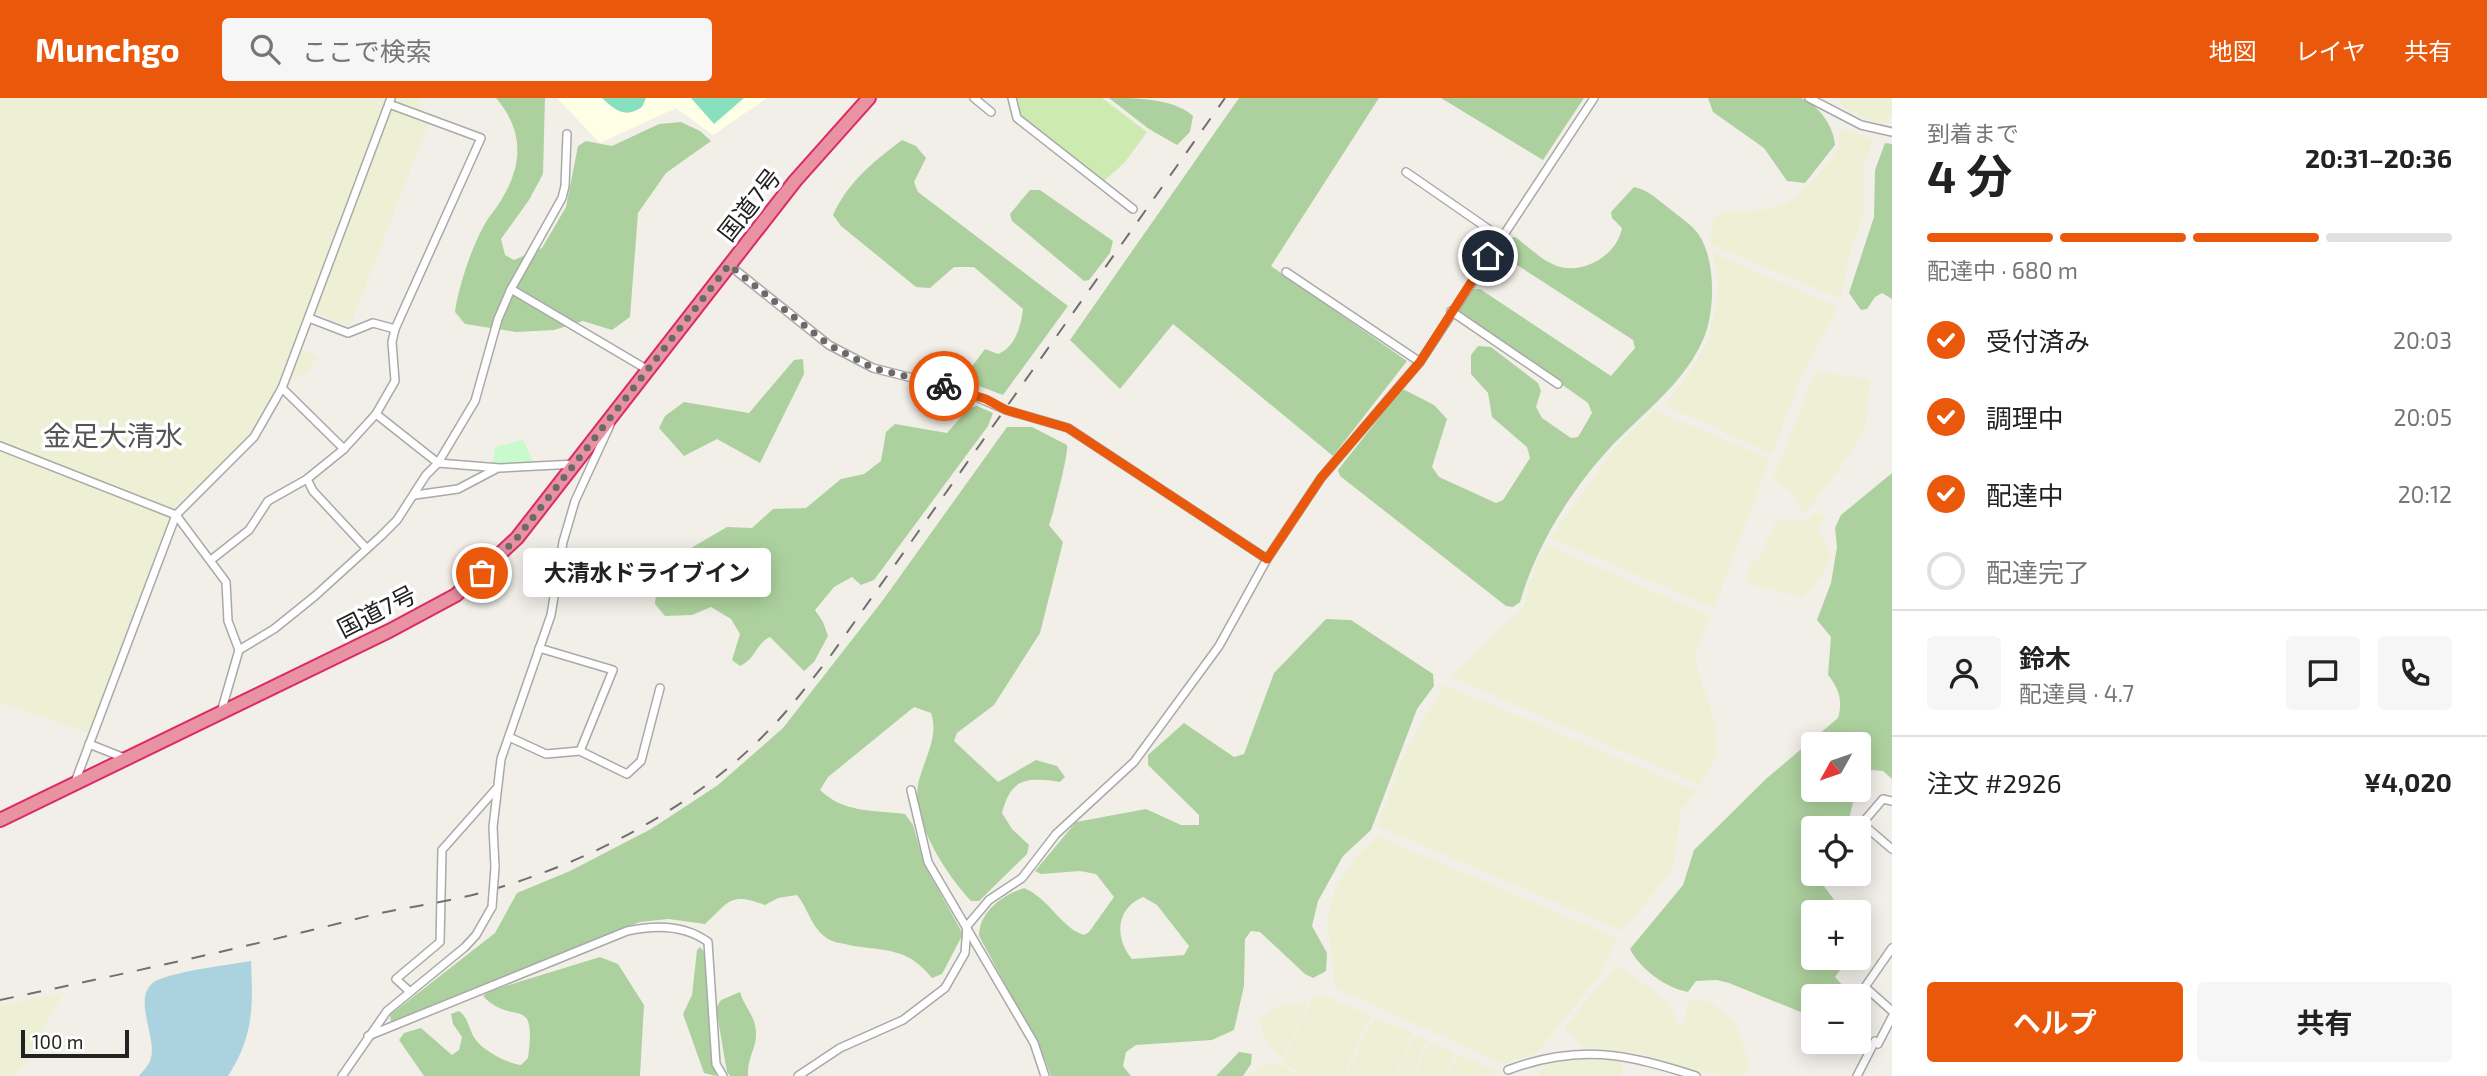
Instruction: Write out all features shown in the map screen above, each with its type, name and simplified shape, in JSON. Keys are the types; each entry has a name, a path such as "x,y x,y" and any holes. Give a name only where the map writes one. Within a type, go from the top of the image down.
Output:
{"highway":[{"name":"国道7号","path":"0,820 389,631 456,595 517,538 795,181 869,98"}],"street":[{"path":"974,98 991,111"},
{"path":"1012,98 1017,118 1133,209"},
{"path":"798,1076 840,1048 903,1020 945,988 965,953 967,926 989,900 1022,878 1056,834 1134,762 1219,646 1267,559 1321,478 1420,362 1451,311 1594,98"},
{"path":"1809,98 1861,125 1892,132"},
{"path":"74,785 176,515 254,437 282,388 390,101 481,138 395,330 391,342 395,381 376,414 344,449 307,479 268,501 249,530 211,560"},
{"path":"239,650 274,629 315,596 397,520 438,463 475,401 498,319 511,289 562,198 567,134"},
{"path":"1406,172 1500,237"},
{"path":"729,265 829,345 873,368 960,390 1006,410 1068,428 1267,559"},
{"path":"1286,272 1420,362"},
{"path":"511,289 648,370"},
{"path":"1451,311 1558,384"},
{"path":"309,318 348,333 373,323 395,330"},
{"path":"282,388 344,449"},
{"path":"376,414 438,463 500,468 577,464"},
{"path":"342,1076 387,1011 408,990 465,947 476,935 492,907 496,789 509,737 551,615 563,542 575,501 613,418"},
{"path":"0,446 176,515 226,582 228,621 239,650 221,713"},
{"path":"415,495 458,489 500,468"},
{"path":"307,479 313,491 366,548"},
{"path":"539,648 612,670 580,751"},
{"path":"509,737 546,754 580,751 628,774 641,761 660,688"},
{"path":"89,744 128,759"},
{"path":"408,990 397,979 440,943 442,850 496,789"},
{"path":"911,790 928,862 1034,1043 1045,1076"},
{"path":"1892,801 1883,799 1865,820 1865,826 1892,849"},
{"path":"368,1036 627,931 652,926 669,927 699,935 708,942 716,1064 723,1076"},
{"path":"1892,948 1865,987 1892,1011"},
{"path":"1857,1076 1875,1041 1878,1044 1892,1017"},
{"path":"1508,1070 1553,1056 1605,1054 1644,1060 1696,1076"}],"shaded area":[{"path":"0,98 422,98 419,106 430,120 350,326 311,312 297,348 318,356 306,373 296,379 284,378 258,428 176,506 88,733 0,702"},
{"path":"557,98 767,98 713,135 676,108 600,143"},
{"path":"1843,98 1892,98 1892,113 1882,126 1839,105"},
{"path":"1845,128 1873,140 1864,166 1864,212 1850,253 1841,299 1710,244 1713,220 1722,212 1768,209 1785,204 1812,182 1839,148 1839,133"},
{"path":"1712,252 1838,307 1801,378 1772,454 1664,405 1688,375 1708,341 1719,288"},
{"path":"1815,372 1870,379 1866,424 1850,454 1805,514 1800,510 1796,496 1778,481 1772,482"},
{"path":"1654,410 1770,459 1714,608 1550,538 1615,448"},
{"path":"1814,512 1825,516 1818,530 1832,555 1826,570 1803,597 1749,584 1746,577 1751,562 1758,559 1774,524 1781,519 1807,520"},
{"path":"1547,545 1710,616 1696,651 1696,663 1715,723 1717,755 1700,785 1451,677 1523,608 1537,561"},
{"path":"1444,685 1697,791 1681,810 1675,857 1669,875 1622,931 1377,826 1406,750"},
{"path":"1377,836 1617,938 1602,972 1537,1053 1504,1064 1335,988 1327,917 1336,886 1354,859"},
{"path":"1615,967 1626,971 1668,1001 1679,1025 1684,1026 1688,1004 1694,998 1709,1001 1735,1022 1749,1062 1745,1076 1696,1072 1642,1054 1583,1047 1565,1030 1567,1024"},
{"path":"63,993 24,1064 14,1076 0,1076 0,1005"},
{"path":"1322,994 1370,1016 1344,1076 1308,1076 1282,1064 1311,1000"},
{"path":"1306,1001 1308,1003 1281,1062 1278,1054 1269,1047 1259,1021 1271,1008"},
{"path":"1376,1018 1413,1033 1395,1076 1346,1076 1370,1023 1373,1024"},
{"path":"1414,1035 1427,1041 1412,1076 1397,1076"},
{"path":"1429,1042 1455,1053 1446,1076 1414,1076"},
{"path":"1457,1054 1500,1072 1500,1074 1448,1076"},
{"path":"1566,1058 1617,1058 1623,1066 1621,1076 1538,1076 1546,1064"},
{"path":"1273,1063 1303,1076 1248,1076 1259,1067"}],"green space":[{"path":"496,98 545,98 543,174 529,200 501,239 505,255 514,260 542,248 566,207 578,146 586,141 612,146 659,124 681,122 700,131 711,141 666,173 638,213 630,317 612,330 583,321 554,330 516,332 465,324 455,312 463,276 473,249 484,225 508,187 517,157 514,128"},
{"path":"602,98 646,98 642,107 625,113"},
{"path":"691,98 744,98 714,124"},
{"path":"1016,98 1102,98 1147,132 1125,162 1104,181 1020,116"},
{"path":"1109,98 1154,100 1185,110 1193,116 1190,132 1177,145 1149,129"},
{"path":"1239,98 1379,98 1271,266 1407,361 1333,456 1173,324 1120,389 1070,340"},
{"path":"1441,98 1584,98 1543,160"},
{"path":"1708,98 1801,98 1808,101 1824,117 1832,131 1835,145 1805,183 1787,181 1764,148 1713,112"},
{"path":"902,140 916,146 926,158 914,182 918,192 1068,306 1003,395 968,382 964,377 985,349 998,354 1009,347 1019,329 1023,309 974,267 954,267 930,288 916,287 841,226 833,215 854,182"},
{"path":"1885,143 1892,144 1892,299 1882,293 1875,297 1867,309 1861,310 1849,293 1874,217 1875,170"},
{"path":"1634,187 1657,199 1692,227 1702,241 1711,269 1712,284 1707,330 1683,373 1608,450 1580,484 1545,541 1520,602 1513,607 1506,606 1340,476 1338,470 1401,390 1405,390 1434,405 1447,419 1432,467 1439,477 1496,503 1503,500 1530,458 1527,447 1492,417 1488,393 1471,374 1471,355 1478,346 1491,347 1538,383 1541,391 1536,407 1542,418 1571,438 1578,437 1592,413 1588,403 1459,312 1472,289 1480,289 1611,376 1635,348 1633,340 1503,256 1499,250 1506,238 1515,237 1551,264 1567,268 1588,265 1614,247 1622,228 1612,218 1611,212"},
{"path":"1030,190 1040,190 1113,241 1110,253 1089,280 1084,281 1012,221 1010,214"},
{"path":"803,359 804,374 760,463 717,439 684,456 659,428 665,416 684,402 749,413 794,360"},
{"path":"977,406 993,413 988,426 874,580 861,585 852,577 834,587 815,610 828,636 814,662 804,671 770,637 740,666 732,660 740,634 731,619 711,607 692,615 665,616 655,604 658,572 679,555 727,527 752,528 773,509 806,508 841,479 864,474 881,461 886,432 895,424 947,433 969,408"},
{"path":"1007,427 1032,427 1067,445 1049,525 1063,542 1040,633 994,705 957,733 954,741 998,782 1036,760 1057,766 1065,777 1060,782 1022,782 1015,786 1006,801 1002,813 1012,829 1029,845 1027,854 979,901 971,901 961,890 932,845 919,812 919,780 930,747 933,721 931,713 914,707 828,777 820,790 849,807 905,814 913,825 924,864 963,934 942,974 932,978 913,960 895,952 830,940 818,930 797,895 778,898 765,905 737,899 726,904 705,924 668,919 640,922 391,1022 390,1015 495,933 517,893 570,871 651,829 718,785 783,728 883,600"},
{"path":"523,440 533,462 493,464 495,447"},
{"path":"1892,473 1892,779 1883,771 1871,770 1871,732 1821,732 1838,718 1840,706 1839,695 1828,675 1831,637 1817,620 1831,583 1837,547 1835,528 1841,515"},
{"path":"1326,619 1351,620 1433,674 1434,686 1417,709 1371,830 1343,856 1318,901 1312,926 1327,953 1326,971 1313,978 1305,974 1260,932 1251,931 1245,939 1244,986 1234,1030 1212,1040 1136,1045 1126,1052 1123,1066 1131,1076 1051,1076 1041,1050 979,936 983,919 1000,900 1024,888 1041,899 1068,926 1084,935 1089,932 1114,897 1096,874 1080,871 1041,874 1035,871 1076,822 1146,809 1181,825 1199,825 1199,815 1148,765 1148,755 1184,723 1234,757 1244,754 1274,673","holes":["1143,897 1157,905 1189,946 1184,955 1132,959 1120,933 1123,916 1127,908"]},
{"path":"1801,749 1801,802 1853,802 1850,816 1801,816 1801,886 1824,886 1834,900 1801,900 1801,970 1840,970 1835,977 1841,984 1801,984 1801,1012 1717,980 1696,981 1688,992 1680,990 1647,970 1630,949 1683,885 1694,850 1767,778"},
{"path":"700,947 706,954 716,1076 704,1073 683,1014 692,995 697,950"},
{"path":"600,957 618,964 644,1005 640,1076 424,1076 399,1040 404,1033 421,1028 452,1055 459,1050 462,1037 453,1024 451,1014 459,1011 473,1036 485,1049 509,1062 521,1065 528,1058 530,1037 526,1017 504,1010 483,996 489,991"},
{"path":"740,992 754,1022 756,1038 748,1076 730,1076 727,1072 716,1008 721,1000"},
{"path":"1239,1052 1252,1054 1251,1064 1243,1076 1216,1076"}],"water":[{"path":"251,961 250,1020 243,1047 228,1076 139,1076 151,1058 145,1003 146,993 151,985 160,979 182,973"}],"railway":[{"path":"0,1000 371,915 480,893 558,867 597,850 635,831 706,785 768,731 829,658 1225,98"}],"way so far":[{"path":"482,573 517,538 613,418 729,265 829,345 873,368 944,386"}],"place":[{"name":"大清水ドライブイン","path":"482,573"}],"district":[{"name":"金足大清水","path":"113,436"}],"route":[{"path":"944,386 986,399 1006,410 1068,428 1267,559 1321,478 1420,362 1488,256"}]}
